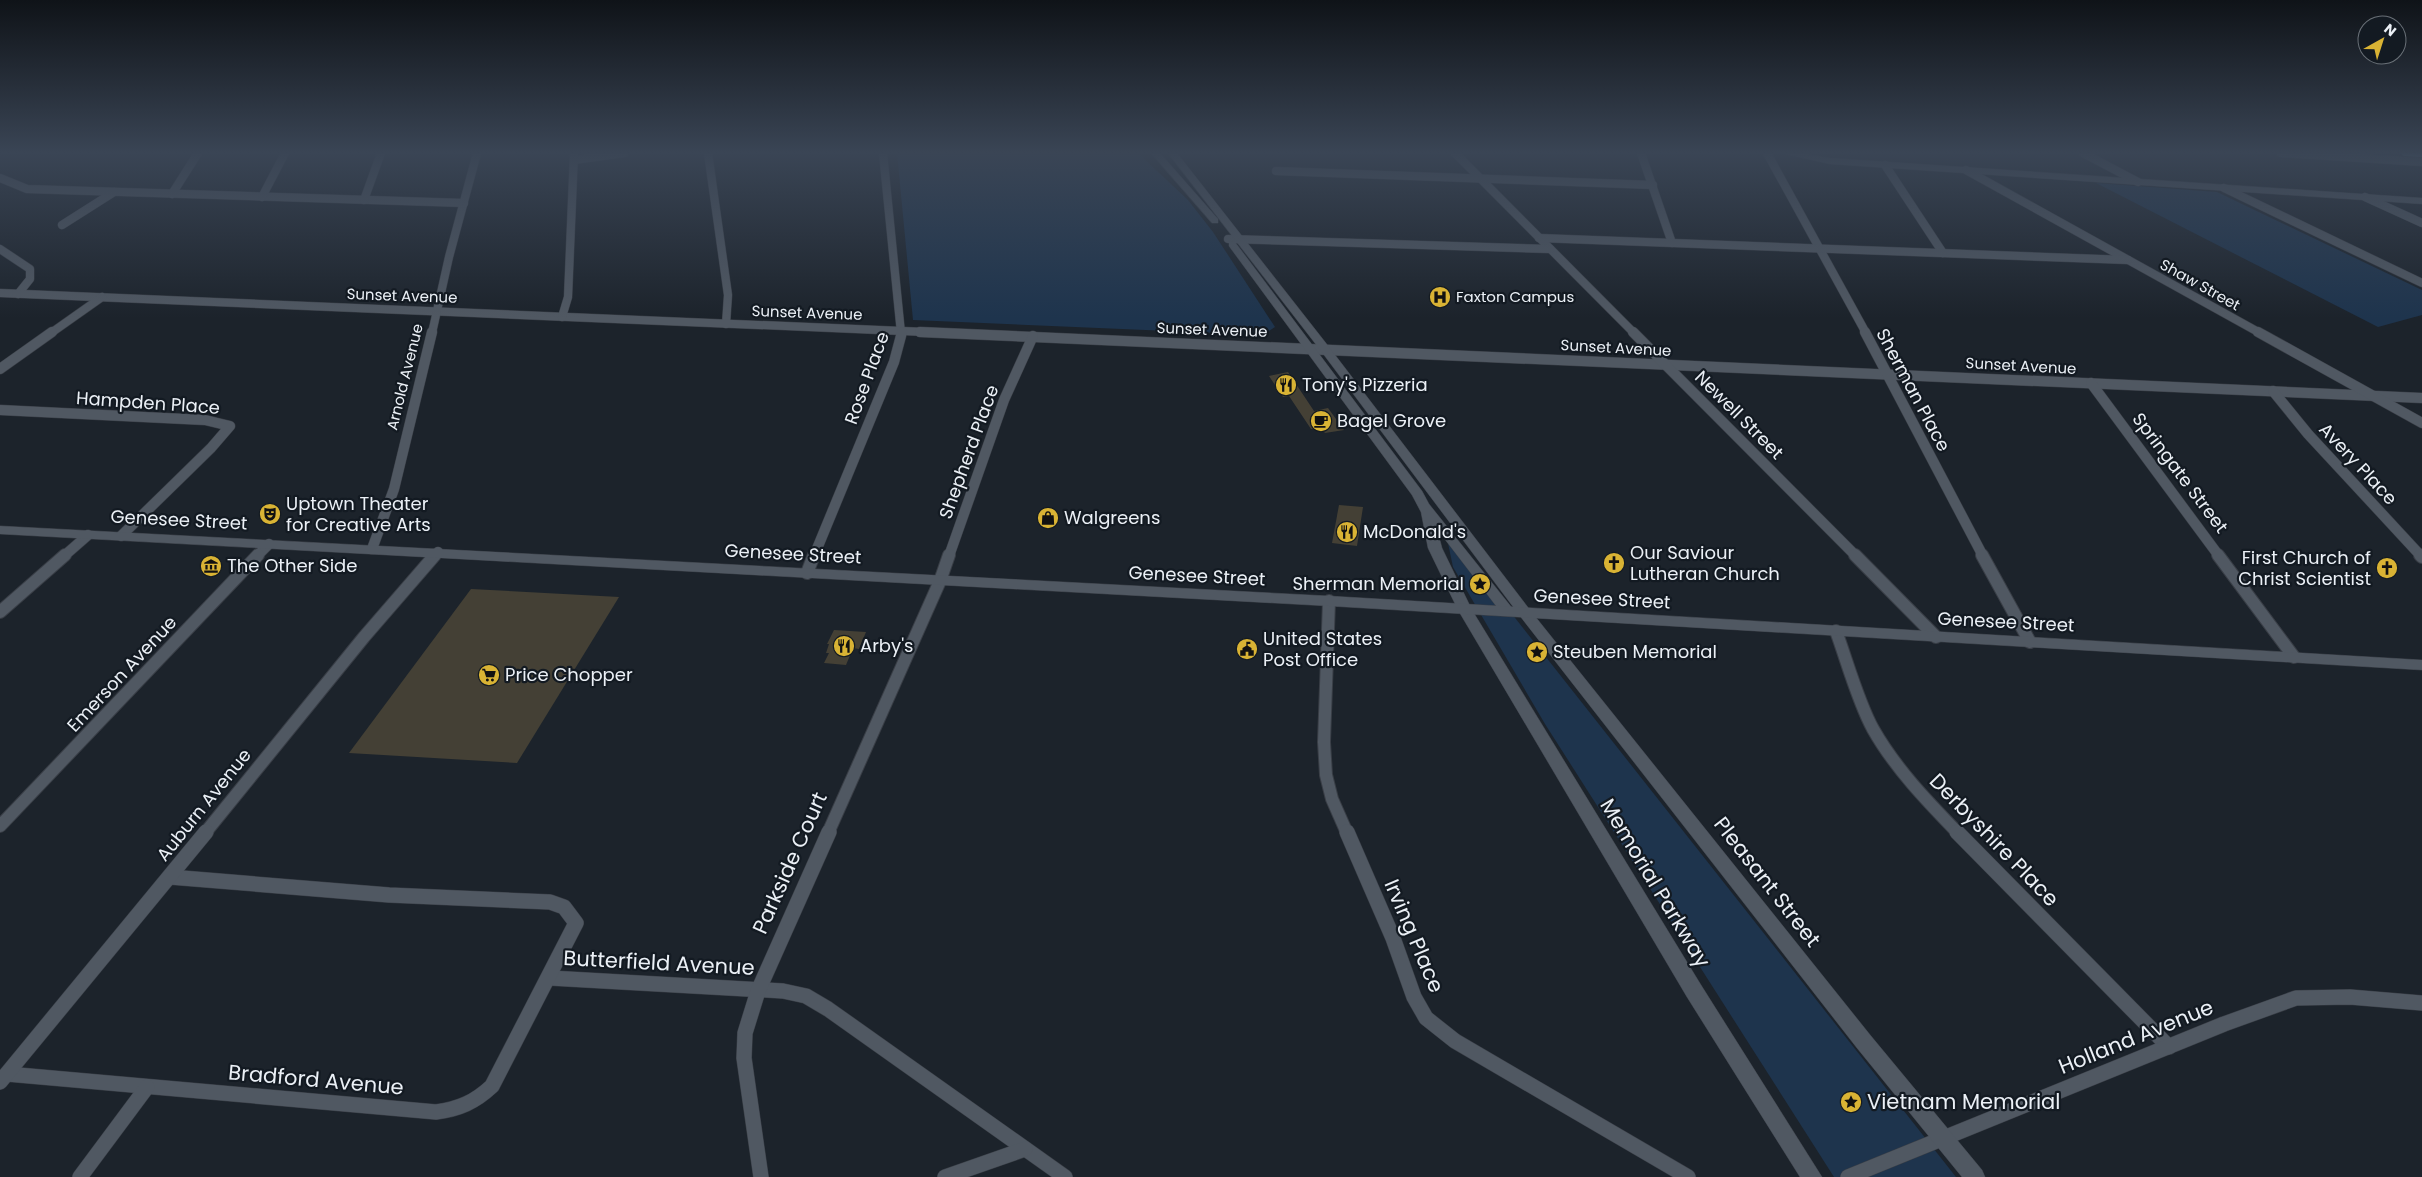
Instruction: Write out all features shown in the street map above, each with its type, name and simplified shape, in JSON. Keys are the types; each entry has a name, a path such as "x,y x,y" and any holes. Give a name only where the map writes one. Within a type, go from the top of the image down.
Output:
{"street":[{"path":"62,226 90,208"},
{"name":"Arnold Avenue","path":"372,549 394,489 401,453 463,208"},
{"path":"562,317 568,296 572,208"},
{"path":"716,208 728,295 726,324"},
{"name":"Rose Place","path":"807,573 894,362 902,330 889,208"},
{"path":"1203,208 1418,494 1516,613"},
{"path":"1215,208 1325,349 1516,613"},
{"name":"Newell Street","path":"1509,208 1936,637"},
{"path":"1661,208 1672,243"},
{"name":"Sherman Place","path":"1797,208 1888,373 1958,511 2030,642"},
{"path":"1913,208 1943,253"},
{"name":"Shaw Street","path":"2034,208 2422,423"},
{"path":"2266,208 2422,283"},
{"path":"2389,208 2422,223"},
{"path":"1539,238 2128,260"},
{"path":"1228,239 1550,249"},
{"path":"0,249 30,269 30,279 18,294"},
{"name":"Sunset Avenue","path":"0,293 902,330 2422,398"},
{"path":"0,369 102,297"},
{"name":"Shepherd Place","path":"940,580 1004,400 1033,336"},
{"name":"Springate Street","path":"2091,383 2294,657"},
{"name":"Avery Place","path":"2273,391 2308,434 2422,557"},
{"name":"Hampden Place","path":"0,410 205,420 224,423 230,426 211,448 122,536"},
{"name":"Memorial Parkway","path":"1418,494 1427,512 1435,548 1465,610 1694,991 1812,1177"},
{"name":"Genesee Street","path":"0,530 1329,601 2422,665"},
{"path":"0,612 88,535"},
{"name":"Emerson Avenue","path":"0,826 269,544"},
{"name":"Auburn Avenue","path":"4,1078 364,638 438,552"},
{"name":"Parkside Court","path":"760,1177 744,1058 745,1033 758,991 886,698 940,580"},
{"name":"Irving Place","path":"1329,601 1324,742 1326,775 1332,799 1393,938 1414,997 1426,1018 1455,1041 1688,1177"},
{"name":"Pleasant Street","path":"1516,613 1975,1177"},
{"name":"Derbyshire Place","path":"1836,631 1872,727 1889,755 1917,790 1979,856 2169,1047"},
{"name":"Butterfield Avenue","path":"170,877 389,895 550,902 564,908 576,923 550,978 783,991 806,996 828,1009 1065,1177"},
{"name":"Bradford Avenue","path":"4,1078 147,1087 436,1112 455,1110 469,1105 492,1086 550,978"},
{"name":"Holland Avenue","path":"1848,1177 2169,1047 2296,998 2350,997 2422,1003"},
{"path":"80,1177 147,1087"},
{"path":"945,1177 1025,1149"}],"shaded area":[{"path":"902,208 1194,208 1213,232 1275,327 1263,335 913,320"},
{"path":"2145,208 2250,208 2422,290 2422,315 2378,327"},
{"path":"1445,529 1956,1177 1834,1177 1545,724 1453,567"}],"building":[{"path":"1288,372 1314,411 1328,408 1344,430 1325,433 1320,427 1311,429 1289,396 1283,397 1269,376"},
{"name":"McDonald's","path":"1339,505 1363,507 1357,546 1332,543"},
{"name":"Price Chopper","path":"471,589 619,597 517,763 349,753"},
{"name":"Arby's","path":"834,630 866,632 859,649 853,648 846,665 824,663 829,653 826,653 829,644 827,644"}],"place":[{"name":"Faxton Campus","path":"1440,297"},
{"name":"Tony's Pizzeria","path":"1286,385"},
{"name":"Bagel Grove","path":"1321,421"},
{"name":"Uptown Theater for Creative Arts","path":"270,514"},
{"name":"Walgreens","path":"1048,518"},
{"name":"McDonald's","path":"1347,532"},
{"name":"Our Saviour Lutheran Church","path":"1614,563"},
{"name":"The Other Side","path":"211,566"},
{"name":"First Church of Christ Scientist","path":"2387,568"},
{"name":"Sherman Memorial","path":"1480,584"},
{"name":"Arby's","path":"844,646"},
{"name":"United States Post Office","path":"1247,649"},
{"name":"Steuben Memorial","path":"1537,652"},
{"name":"Price Chopper","path":"489,675"},
{"name":"Vietnam Memorial","path":"1851,1102"}]}
